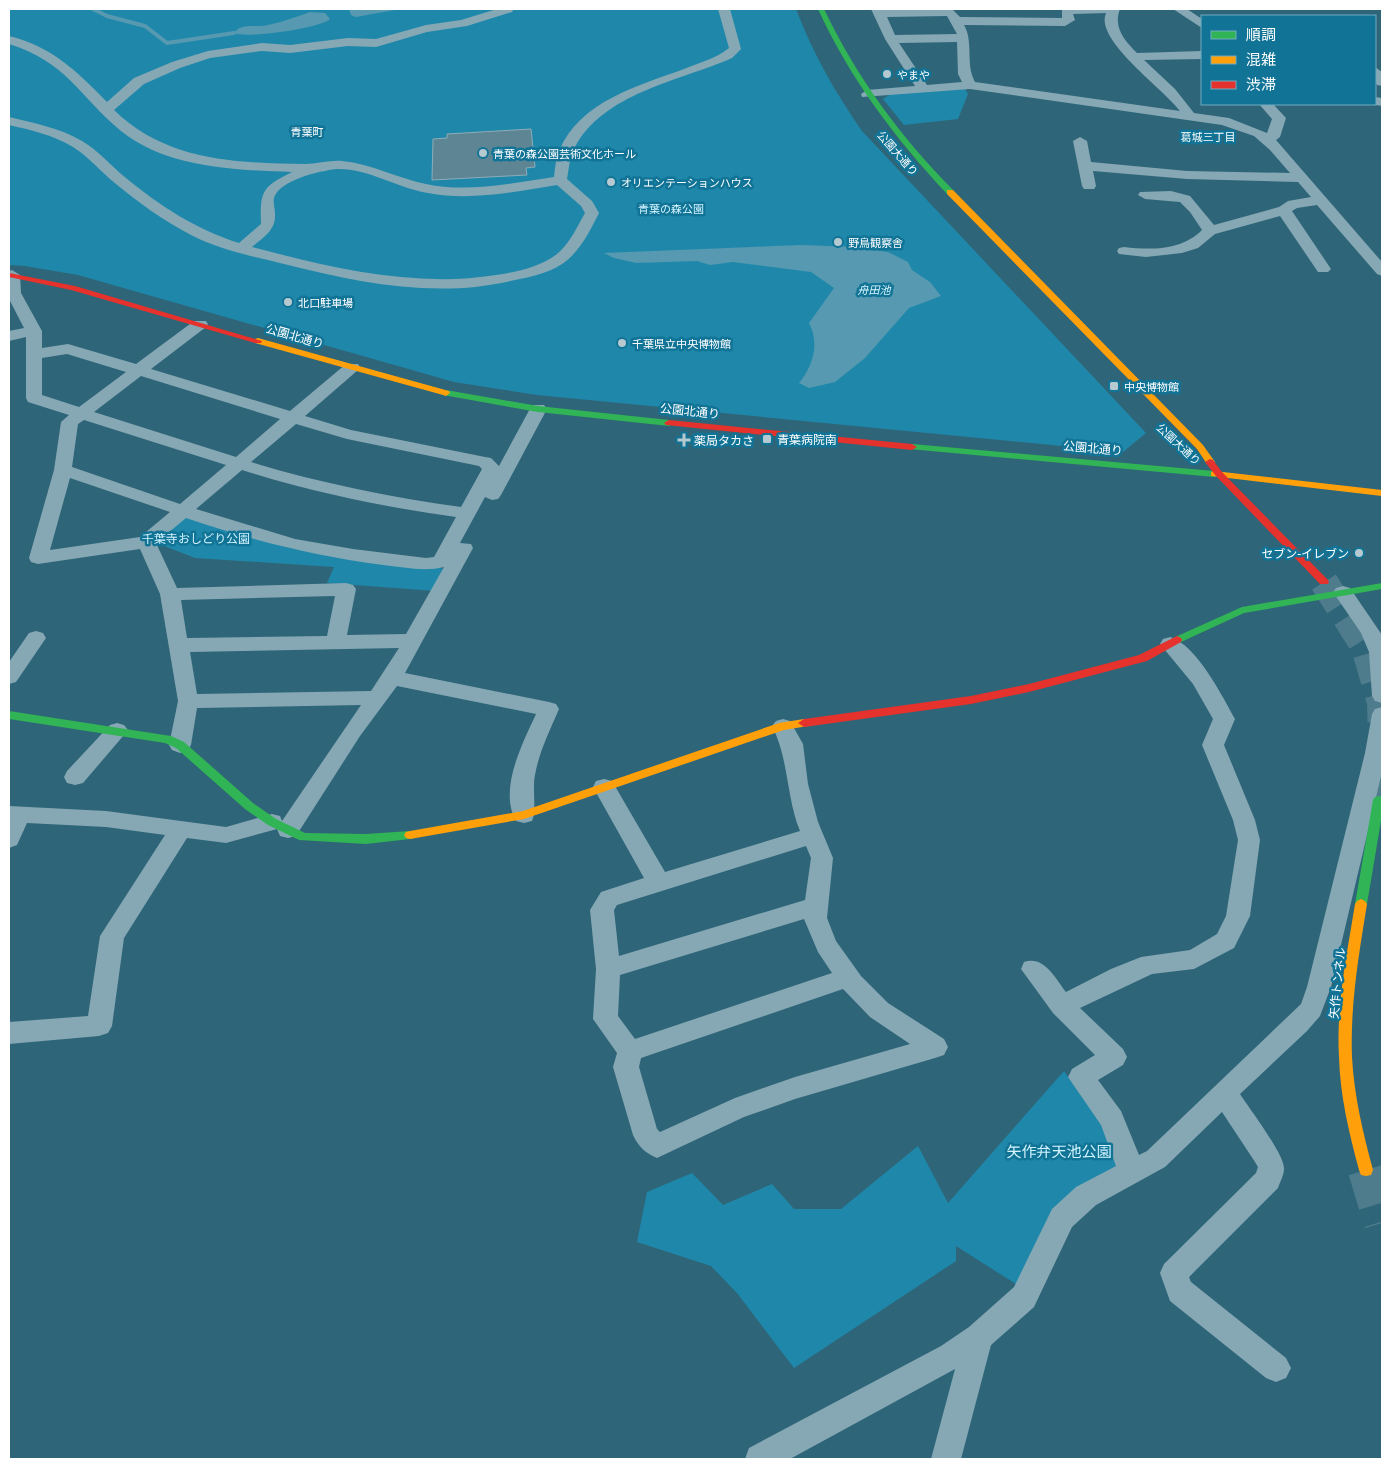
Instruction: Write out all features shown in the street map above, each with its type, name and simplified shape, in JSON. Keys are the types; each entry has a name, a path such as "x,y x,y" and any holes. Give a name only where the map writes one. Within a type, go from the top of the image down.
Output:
{"street":[{"path":"106,110 125,92 146,77 208,55 262,48 290,49 348,42 376,43 426,29 463,23 508,9"},
{"path":"560,180 566,152 572,138 585,122 604,109 647,86 717,61 734,49 734,40 724,9"},
{"name":"公園大通り","path":"821,9 862,99 1200,447 1219,474"},
{"path":"954,21 1065,22 1069,20 1066,11 1113,9"},
{"path":"1113,9 1109,20 1124,47 1132,57 1164,84 1190,115"},
{"path":"1180,9 1201,23"},
{"path":"923,88 891,39 878,11 951,12 954,21 961,27 964,74 970,85"},
{"path":"891,39 962,38"},
{"path":"9,40 37,50 66,68 106,110 138,137 168,150 223,163 309,168 341,165 376,172 427,189 452,191 495,190 560,180"},
{"path":"1132,57 1201,56"},
{"path":"848,90 862,99 923,88 970,85 1190,115 1246,127 1266,138 1382,271"},
{"path":"1266,138 1273,137 1279,118 1267,105"},
{"path":"9,121 27,125 76,143 97,158 124,184 160,210 206,237 241,249 350,276 387,282 432,286 492,281 518,276 544,267 563,256 592,213 587,204 560,180"},
{"path":"1080,141 1089,186"},
{"path":"1086,166 1187,175 1302,178"},
{"path":"241,249 262,232 268,224 267,198 276,186 309,168"},
{"name":"公園大通り","path":"924,182 944,203"},
{"path":"1145,195 1182,196 1189,200 1210,231"},
{"path":"1124,251 1154,254 1186,247 1205,238 1210,231 1284,210 1293,204 1320,200"},
{"path":"1284,210 1323,269"},
{"path":"11,275 13,293 34,331 34,398 238,464 346,493 392,503 467,513"},
{"name":"公園北通り","path":"11,275 72,288 430,390 538,409 834,440 1219,474 1382,493"},
{"path":"200,324 70,422 63,470 38,558 146,542 292,416 352,367"},
{"path":"9,336 34,331"},
{"path":"34,354 68,349 385,444 485,462 491,468 441,562 426,564 353,555 293,544 184,511 63,470"},
{"path":"9,839 14,814 106,819 226,835 280,826 392,678 411,641 444,586 538,409"},
{"name":"公園大通り","path":"1190,458 1219,474"},
{"path":"1219,474 1324,582"},
{"path":"146,542 170,594 188,701 180,745"},
{"path":"9,715 167,739 180,745 280,826 303,837 366,839 430,833 524,814 783,726 971,700 1030,688 1142,658 1198,629 1242,610 1382,586"},
{"path":"170,594 346,589 336,642"},
{"path":"1343,592 1372,632 1379,652 1382,696"},
{"path":"9,677 36,638"},
{"path":"178,645 411,641"},
{"path":"1062,1006 1120,976 1150,964 1194,959 1226,941 1238,916 1248,840 1244,820 1213,744 1224,719 1204,680 1170,644"},
{"path":"392,678 549,709 528,757 520,801 524,814"},
{"path":"188,701 378,698"},
{"path":"760,1459 951,1356 979,1337 1024,1297 1062,1218 1086,1196 1156,1159 1311,1009 1319,987 1376,753 1382,714"},
{"path":"630,1052 626,1067 646,1135 657,1146 735,1110 795,1088 935,1047 879,1010 848,978 826,945 814,918 822,858 812,836 797,784 792,744 783,726"},
{"path":"75,777 117,730"},
{"path":"604,787 659,883"},
{"name":"矢作トンネル","path":"1366,1170 1353,1124 1345,1042 1346,1009 1368,859 1379,800"},
{"path":"9,1033 100,1026 112,936 180,830"},
{"path":"630,1052 605,1019 608,969 602,910 609,898 812,836"},
{"path":"608,969 816,906"},
{"path":"1033,969 1062,1006 1114,1057 1081,1077 1112,1119 1132,1172"},
{"path":"630,1052 848,978"},
{"path":"1225,1094 1265,1154 1271,1168 1268,1179 1174,1273 1180,1291 1276,1368"},
{"path":"946,1459 979,1337"}],"green space":[{"name":"青葉の森公園","path":"9,9 796,9 825,72 862,131 1146,433 1123,452 537,395 454,382 78,275 9,265"},
{"path":"964,87 968,94 958,119 904,125 883,99 891,94"},
{"name":"千葉寺おしどり公園","path":"188,515 351,557 447,569 436,591 327,583 334,567 195,558 154,542"},
{"name":"矢作弁天池公園","path":"1064,1071 1109,1135 1120,1173 1019,1286 956,1246 956,1261 794,1368 737,1293 711,1266 637,1242 647,1192 692,1173 723,1205 772,1184 794,1209 841,1209 918,1146 948,1203"}],"water":[{"path":"349,9 400,9 356,17 351,15"},
{"path":"310,12 325,13 330,19 313,26 284,32 253,35 234,33 241,28 264,26"},
{"name":"舟田池","path":"802,245 854,247 888,252 908,262 912,270 930,282 941,296 909,308 865,358 835,382 809,388 799,383 808,369 813,354 814,338 809,323 834,288 811,272 733,262 710,265 697,261 636,263 614,258 604,253"}],"building":[{"name":"青葉の森公園芸術文化ホール","path":"531,129 535,167 526,168 527,175 432,180 433,139 447,138 447,134"}],"waterway":[{"path":"93,9 107,16 145,26 167,43 234,33"}],"tunnel":[{"path":"1324,582 1365,647 1381,702 1382,737"},
{"path":"1379,800 1382,747"},
{"path":"1366,1170 1382,1223"}],"traffic: fast":[{"path":"821,9 846,59 877,106 894,129 950,192"},
{"path":"446,393 538,409 669,423"},
{"path":"912,447 1214,474"},
{"path":"1177,640 1242,610 1382,586"},
{"path":"9,715 167,739 180,745 249,806 272,822 303,837 366,839 410,835"},
{"path":"1361,904 1379,800"}],"traffic: slow":[{"path":"950,192 1200,447 1210,462"},
{"path":"258,341 446,393"},
{"path":"1214,474 1382,493"},
{"path":"410,835 524,815 783,726 804,723"},
{"path":"1361,904 1348,990 1345,1057 1351,1106 1366,1170"}],"traffic: jam":[{"path":"9,275 72,288 258,341"},
{"path":"669,423 912,447"},
{"path":"1210,462 1219,474 1324,582"},
{"path":"804,723 971,700 1029,688 1143,658 1177,640"}],"place":[{"name":"やまや","path":"887,74"},
{"name":"青葉の森公園芸術文化ホール","path":"483,153"},
{"name":"オリエンテーションハウス","path":"611,182"},
{"name":"野鳥観察舎","path":"838,242"},
{"name":"北口駐車場","path":"288,302"},
{"name":"千葉県立中央博物館","path":"622,343"},
{"name":"中央博物館","path":"1114,386"},
{"name":"青葉病院南","path":"767,439"},
{"name":"薬局タカさ","path":"684,440"},
{"name":"セブン-イレブン","path":"1359,553"}],"district":[{"name":"青葉町","path":"307,131"},
{"name":"葛城三丁目","path":"1208,136"}]}
